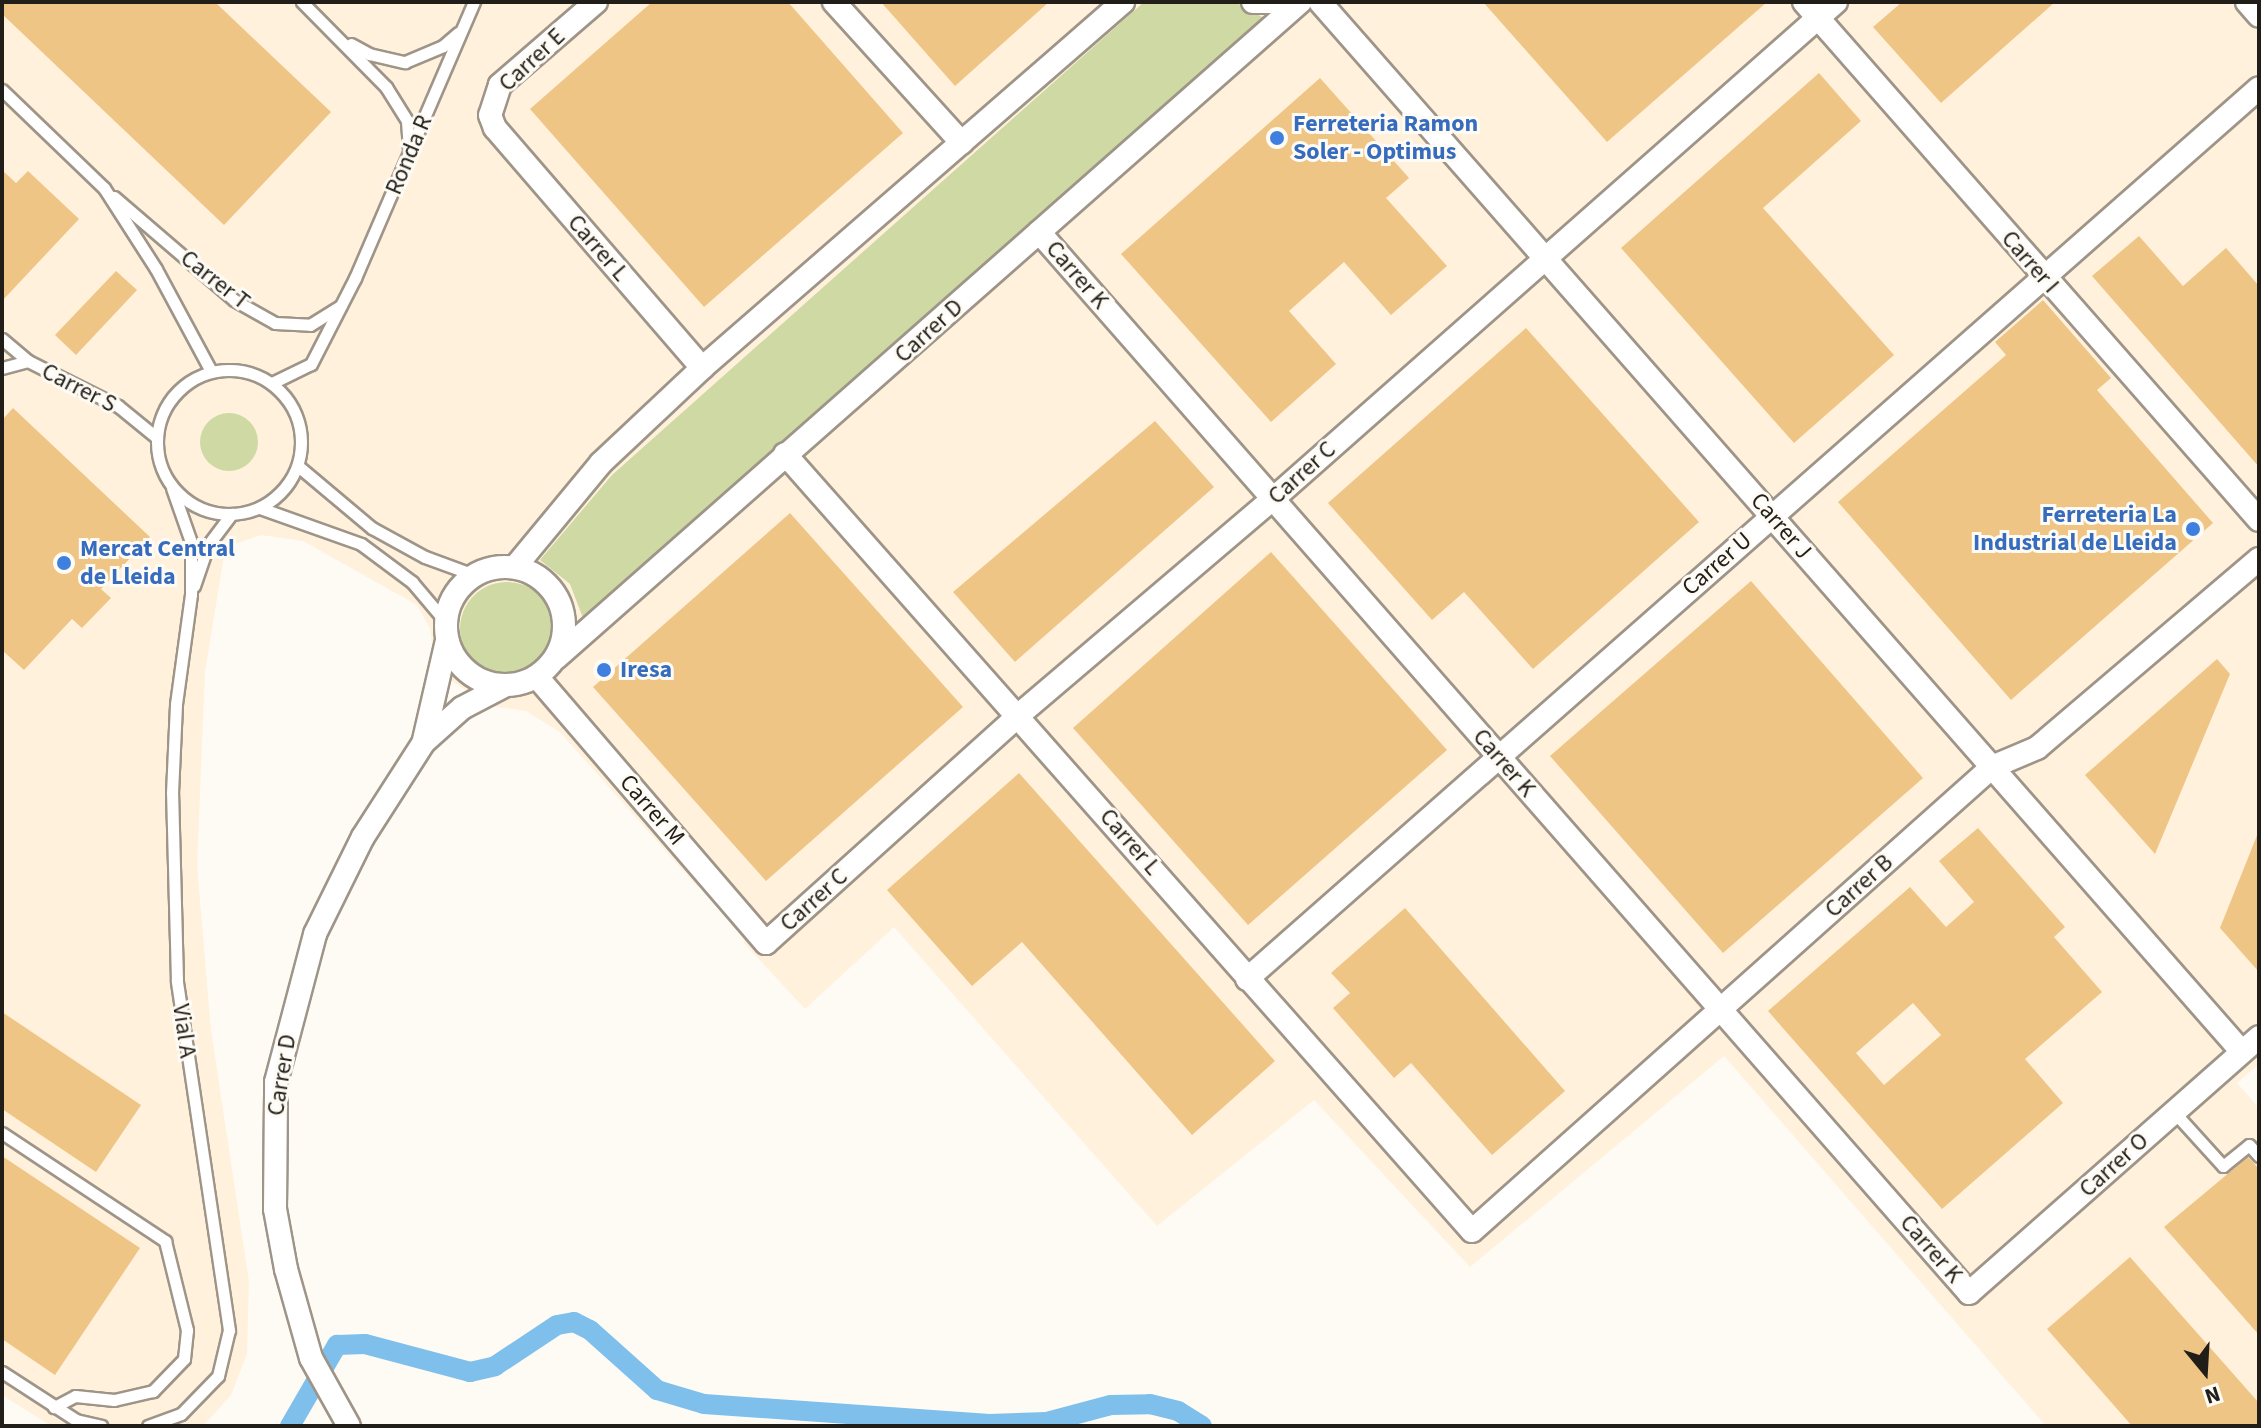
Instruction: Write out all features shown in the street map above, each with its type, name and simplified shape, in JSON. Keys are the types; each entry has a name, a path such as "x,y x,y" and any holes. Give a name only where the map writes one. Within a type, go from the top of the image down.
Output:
{"street":[{"name":"Carrer E","path":"495,128 490,115 500,85 596,2"},
{"path":"834,2 962,143"},
{"path":"515,567 601,463 702,368 1123,2"},
{"path":"1253,2 1300,2"},
{"name":"Carrer D","path":"556,658 1300,2"},
{"name":"Carrer J","path":"1320,2 1992,767 2250,1044"},
{"name":"Carrer C","path":"766,943 1020,714 1273,499 1543,258 1812,10 1836,2"},
{"path":"2247,2 2259,16"},
{"name":"Carrer I","path":"1812,10 2042,277 2259,520"},
{"name":"Carrer U","path":"1247,979 2259,88"},
{"name":"Carrer L","path":"495,128 702,368"},
{"name":"Carrer K","path":"1039,232 1969,1293"},
{"name":"Carrer L","path":"785,454 1020,714 1247,979 1472,1231"},
{"name":"Carrer B","path":"1472,1231 1992,767 2037,748 2259,559"},
{"path":"515,567 541,579 560,602 565,620 556,658 537,677 504,686 468,673 446,631 450,603 474,575 515,567"},
{"name":"Carrer D","path":"424,742 446,631"},
{"name":"Carrer M","path":"537,677 766,943"},
{"name":"Carrer D","path":"349,1426 311,1358 275,1209 276,1082 315,934 363,837 424,742 462,708 504,686"},
{"name":"Carrer O","path":"1969,1293 2250,1044"}],"lane":[{"path":"302,2 339,37 405,116 409,157"},
{"name":"Ronda R","path":"272,383 311,364 409,157 474,2"},
{"path":"339,37 369,54 405,62 443,46 461,29"},
{"name":"Carrer T","path":"2,90 104,188 234,300 275,323 310,325 340,306"},
{"name":"Carrer T","path":"104,188 156,269 211,371"},
{"name":"Carrer S","path":"2,339 28,361 118,406 156,437"},
{"path":"2,368 28,361"},
{"path":"211,371 253,373 272,383 299,420 298,466 289,483 260,508 231,514 209,512 172,488 157,455 156,437 173,395 211,371"},
{"path":"298,466 372,528 425,557 474,575"},
{"name":"Vial A","path":"148,1426 181,1414 198,1400 218,1376 229,1330 177,981 172,793 176,704 191,594 191,542 172,488"},
{"path":"260,508 361,544 412,582 446,631"},
{"name":"Vial A","path":"191,594 208,545 231,514"},
{"path":"2174,1112 2223,1166 2249,1145 2259,1156"},
{"path":"2,1133 165,1241 187,1330 184,1359 153,1391 114,1400 75,1396 54,1407"},
{"path":"2,1372 54,1407 101,1426"}],"shaded area":[{"path":"2,2 2259,2 2259,1064 2237,1083 2259,1108 2259,1426 2046,1426 1724,1056 1470,1267 1314,1100 1157,1226 894,927 805,1009 744,943 744,917 696,885 560,732 526,711 492,706 435,671 430,628 417,605 303,541 261,535 231,545 224,555 205,672 197,865 211,1030 249,1282 247,1354 231,1395 203,1426 51,1426 2,1395"}],"green space":[{"path":"1144,2 1235,2 1264,18 583,618 570,584 540,560 612,475"},
{"path":"229,413 250,421 258,442 250,463 229,471 208,463 200,442 208,421"},
{"path":"498,582 516,582 541,595 551,611 554,629 551,647 541,663 516,676 498,676 473,663 460,638 460,620 473,595"}],"building":[{"path":"2,2 215,2 331,112 224,225 2,14"},
{"path":"652,2 788,2 903,133 704,307 530,109"},
{"path":"881,2 1049,2 955,86"},
{"path":"1483,2 1767,2 1607,142"},
{"path":"1902,2 2055,2 1941,103 1873,27"},
{"path":"1819,73 1861,121 1763,208 1894,355 1794,443 1621,248"},
{"path":"1320,78 1409,178 1386,198 1447,266 1391,315 1344,262 1289,311 1336,364 1271,422 1121,254"},
{"path":"2,170 16,183 28,171 79,219 2,301"},
{"path":"2139,236 2183,286 2226,248 2259,286 2259,467 2092,276"},
{"path":"116,271 137,290 76,355 55,335"},
{"path":"2043,300 2111,378 2097,390 2213,523 2011,700 1838,502 2006,355 1995,342"},
{"path":"1526,328 1699,522 1533,669 1464,592 1432,620 1328,503"},
{"name":"Mercat Central de Lleida","path":"13,408 150,537 101,589 111,598 82,628 72,619 24,670 2,650 2,420"},
{"path":"1155,421 1214,487 1015,662 953,592"},
{"path":"790,513 963,707 766,881 593,687"},
{"path":"1271,552 1447,750 1248,925 1073,728"},
{"path":"1751,581 1923,778 1723,953 1550,756"},
{"path":"2217,659 2230,674 2155,854 2085,775"},
{"path":"1019,773 1275,1061 1192,1135 1022,942 972,986 887,890"},
{"path":"1978,828 2065,927 2054,937 2102,992 2025,1059 2063,1103 1942,1209 1768,1011 1910,887 1946,927 1974,902 1939,861","holes":["1913,1003 1941,1035 1884,1085 1856,1053"]},
{"path":"2259,833 2259,972 2220,928"},
{"path":"1405,908 1565,1091 1492,1155 1411,1063 1394,1078 1333,1008 1350,993 1331,973"},
{"path":"2,1012 141,1105 96,1172 2,1109"},
{"path":"2,1156 140,1248 55,1375 2,1339"},
{"path":"2248,1157 2259,1169 2259,1335 2164,1227"},
{"path":"2130,1257 2259,1403 2259,1426 2132,1426 2047,1329"}],"waterway":[{"path":"290,1426 337,1345 365,1344 470,1372 495,1366 557,1325 574,1322 590,1330 657,1390 704,1404 989,1424 1047,1422 1111,1405 1150,1404 1178,1411 1202,1426"}],"place":[{"name":"Ferreteria Ramon Soler - Optimus","path":"1277,138"},
{"name":"Ferreteria La Industrial de Lleida","path":"2193,529"},
{"name":"Mercat Central de Lleida","path":"64,563"},
{"name":"Iresa","path":"604,670"}]}
